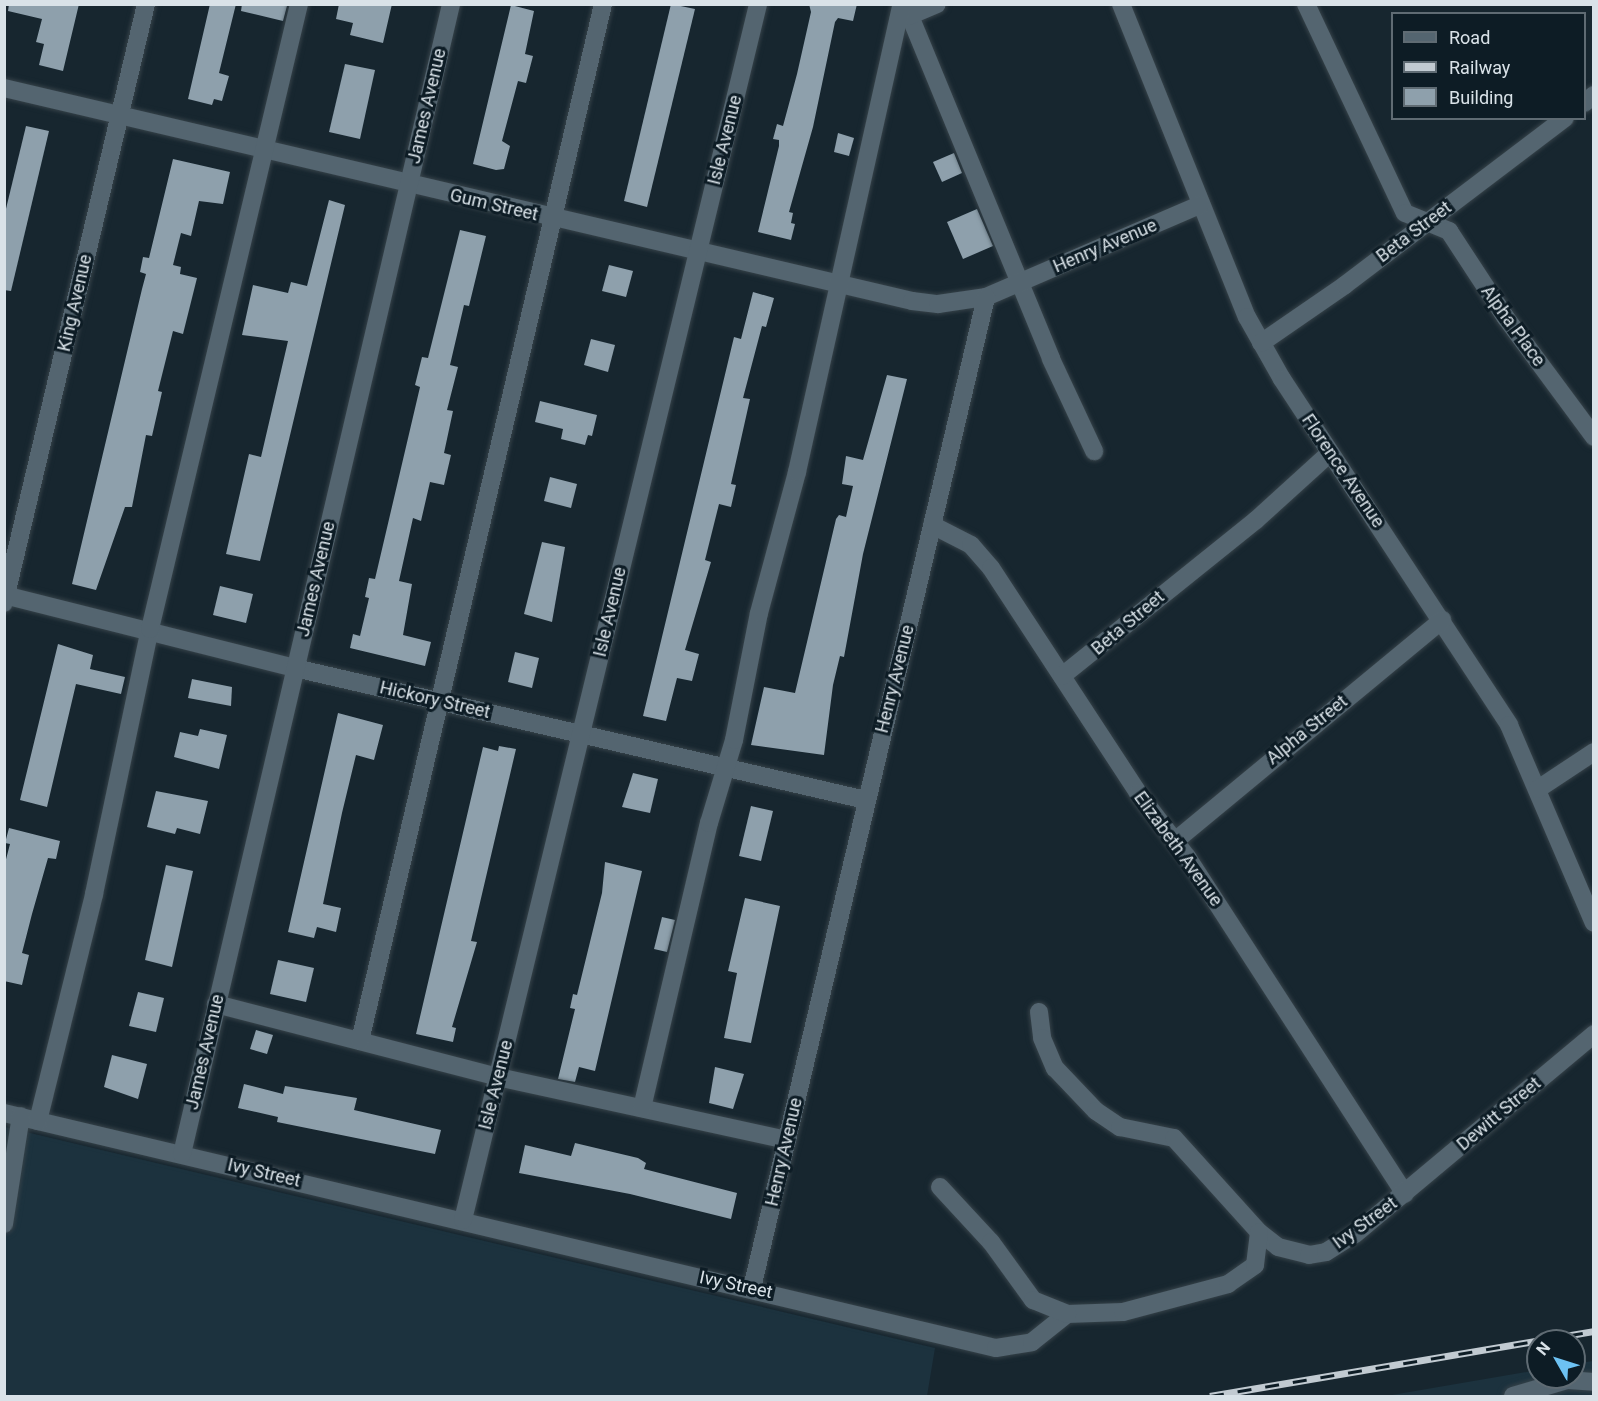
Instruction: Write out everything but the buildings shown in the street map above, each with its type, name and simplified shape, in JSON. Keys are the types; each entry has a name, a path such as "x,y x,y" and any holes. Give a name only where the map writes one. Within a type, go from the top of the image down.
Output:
{"street":[{"name":"King Avenue","path":"5,598 146,4"},
{"path":"4,1224 9,1181 21,1117 94,894 150,629 299,4"},
{"name":"James Avenue","path":"182,1154 451,4"},
{"path":"360,1041 551,218 603,4"},
{"name":"Isle Avenue","path":"463,1220 758,4"},
{"path":"905,8 937,4"},
{"name":"Florence Avenue","path":"1121,4 1200,205 1261,343 1330,453 1509,725 1593,922"},
{"name":"Alpha Place","path":"1306,4 1405,213 1449,231 1506,318 1593,437"},
{"path":"905,8 1094,451"},
{"path":"642,1108 905,8"},
{"name":"Gum Street","path":"4,88 912,302 938,304 986,297"},
{"name":"Beta Street","path":"1261,343 1428,222 1562,120"},
{"name":"Henry Avenue","path":"752,1288 986,297 1200,205"},
{"name":"Beta Street","path":"1062,676 1256,520 1330,453"},
{"name":"Elizabeth Avenue","path":"932,525 971,544 991,568 1138,793 1175,841 1405,1194"},
{"name":"Hickory Street","path":"5,598 150,629 295,668 866,800"},
{"name":"Alpha Street","path":"1175,841 1442,620"},
{"path":"1538,789 1593,752"},
{"path":"216,1004 498,1077 787,1140"},
{"name":"Ivy Street","path":"1039,1012 1047,1053 1073,1090 1120,1127 1174,1138 1259,1232 1293,1253 1326,1252 1405,1194"},
{"name":"Dewitt Street","path":"1405,1194 1593,1034"},
{"name":"Ivy Street","path":"21,1117 752,1288 996,1348 1032,1342 1067,1314"},
{"path":"940,1187 991,1242 1033,1300 1067,1314 1123,1312 1228,1284 1255,1265 1259,1232"},
{"path":"1513,1396 1566,1380 1593,1382"}],"shaded area":[{"path":"5,1127 935,1348 927,1396 5,1396"},
{"path":"1593,1361 1593,1396 1386,1396 1526,1372 1526,1389 1586,1389 1586,1362"}],"railway":[{"path":"1210,1396 1594,1331"}]}
